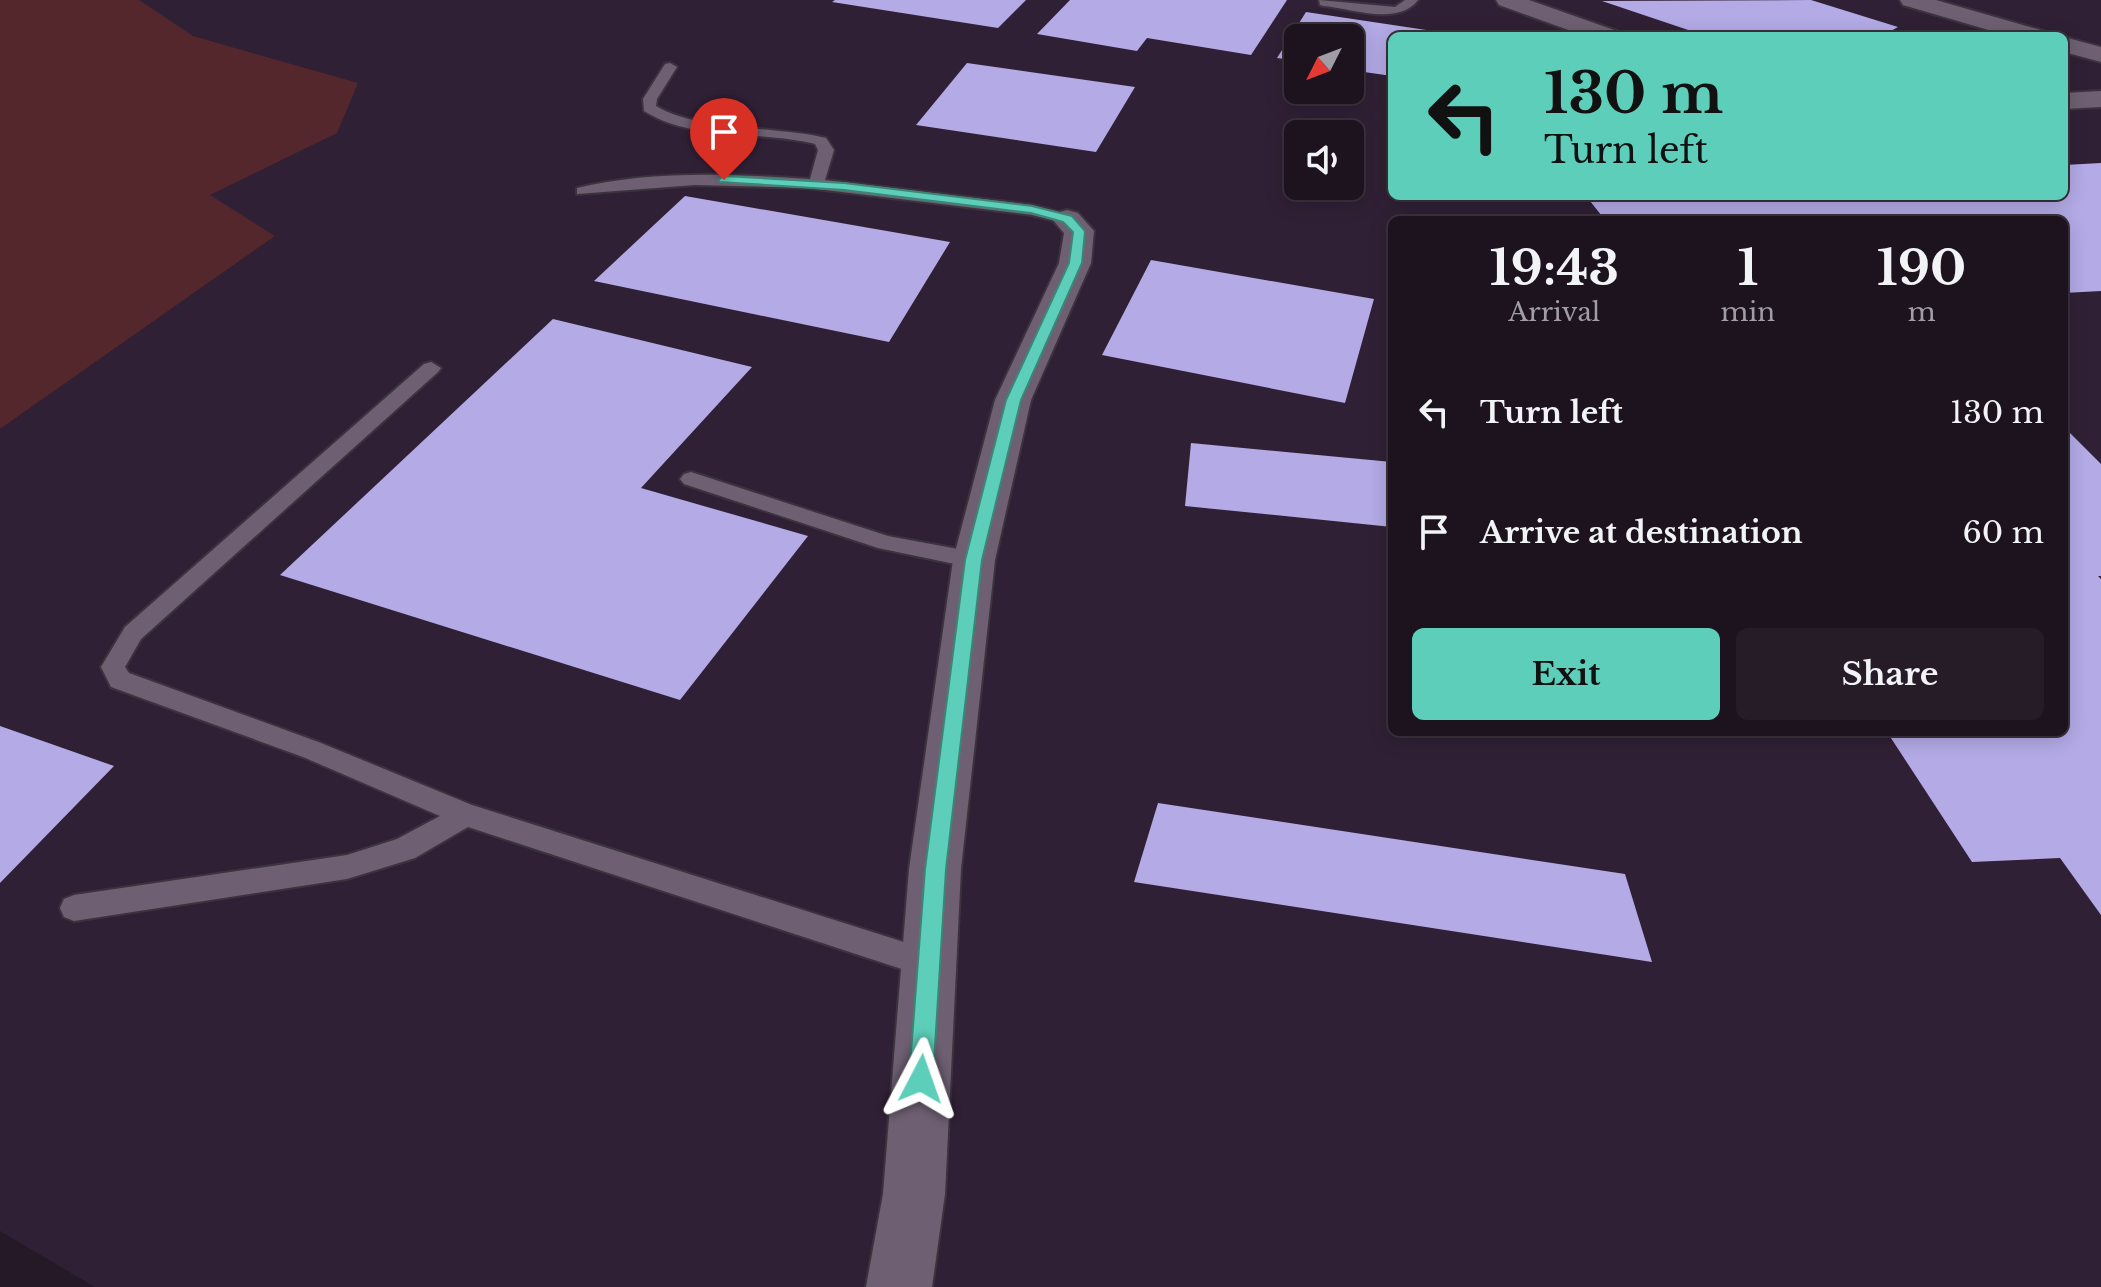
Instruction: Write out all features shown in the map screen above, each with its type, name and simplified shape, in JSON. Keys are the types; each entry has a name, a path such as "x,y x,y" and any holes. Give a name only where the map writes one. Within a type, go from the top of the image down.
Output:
{"street":[{"path":"1507,0 1597,32"},
{"path":"1911,0 2021,32"},
{"path":"2068,45 2101,55"},
{"path":"2068,101 2101,99"},
{"path":"899,1287 914,1194 935,869 974,560 1013,400 1075,263 1079,231 1067,219"}],"lane":[{"path":"1324,2 1395,11 1404,9 1412,0"},
{"path":"670,67 650,99 649,108 656,115 695,123 801,134 821,141 826,150 816,184"},
{"path":"583,191 638,181 724,180 816,184 1032,210 1067,219"},
{"path":"431,368 133,633 113,667 120,680 312,750 466,815 929,964"},
{"path":"691,479 886,543 974,560"},
{"path":"74,908 347,867 405,849 466,815"}],"shaded area":[{"path":"0,0 139,0 193,36 358,83 337,133 210,195 275,236 0,429"},
{"path":"102,0 2101,0 2101,1287 95,1287 0,1231 0,429 275,236 209,195"}],"building":[{"path":"1026,0 998,28 832,2"},
{"path":"1070,0 1287,0 1251,55 1147,38 1137,51 1037,34"},
{"path":"1811,0 1898,27 1889,32 1694,32 1602,1"},
{"path":"1306,12 1440,32 1388,32 1388,75 1364,72 1364,24 1298,24"},
{"path":"1284,47 1284,59 1277,58"},
{"path":"967,63 1135,87 1096,152 916,125"},
{"path":"2101,163 2101,291 2068,293 2068,216 1602,216 1589,200 2068,200 2068,165"},
{"path":"685,196 950,242 889,342 594,281"},
{"path":"1151,260 1374,299 1345,403 1102,355"},
{"path":"553,319 752,367 641,488 808,536 680,700 280,575"},
{"path":"2068,431 2101,464 2101,576 2098,576 2101,579 2101,915 2060,858 1972,862 1890,736 2068,736"},
{"path":"1191,443 1388,462 1388,527 1185,506"},
{"path":"0,726 114,766 0,883"},
{"path":"1158,803 1625,874 1652,962 1134,882"}],"route":[{"path":"724,180 844,186 1032,210 1067,219 1079,231 1075,263 1013,400 974,560 935,869 921,1079"}]}
